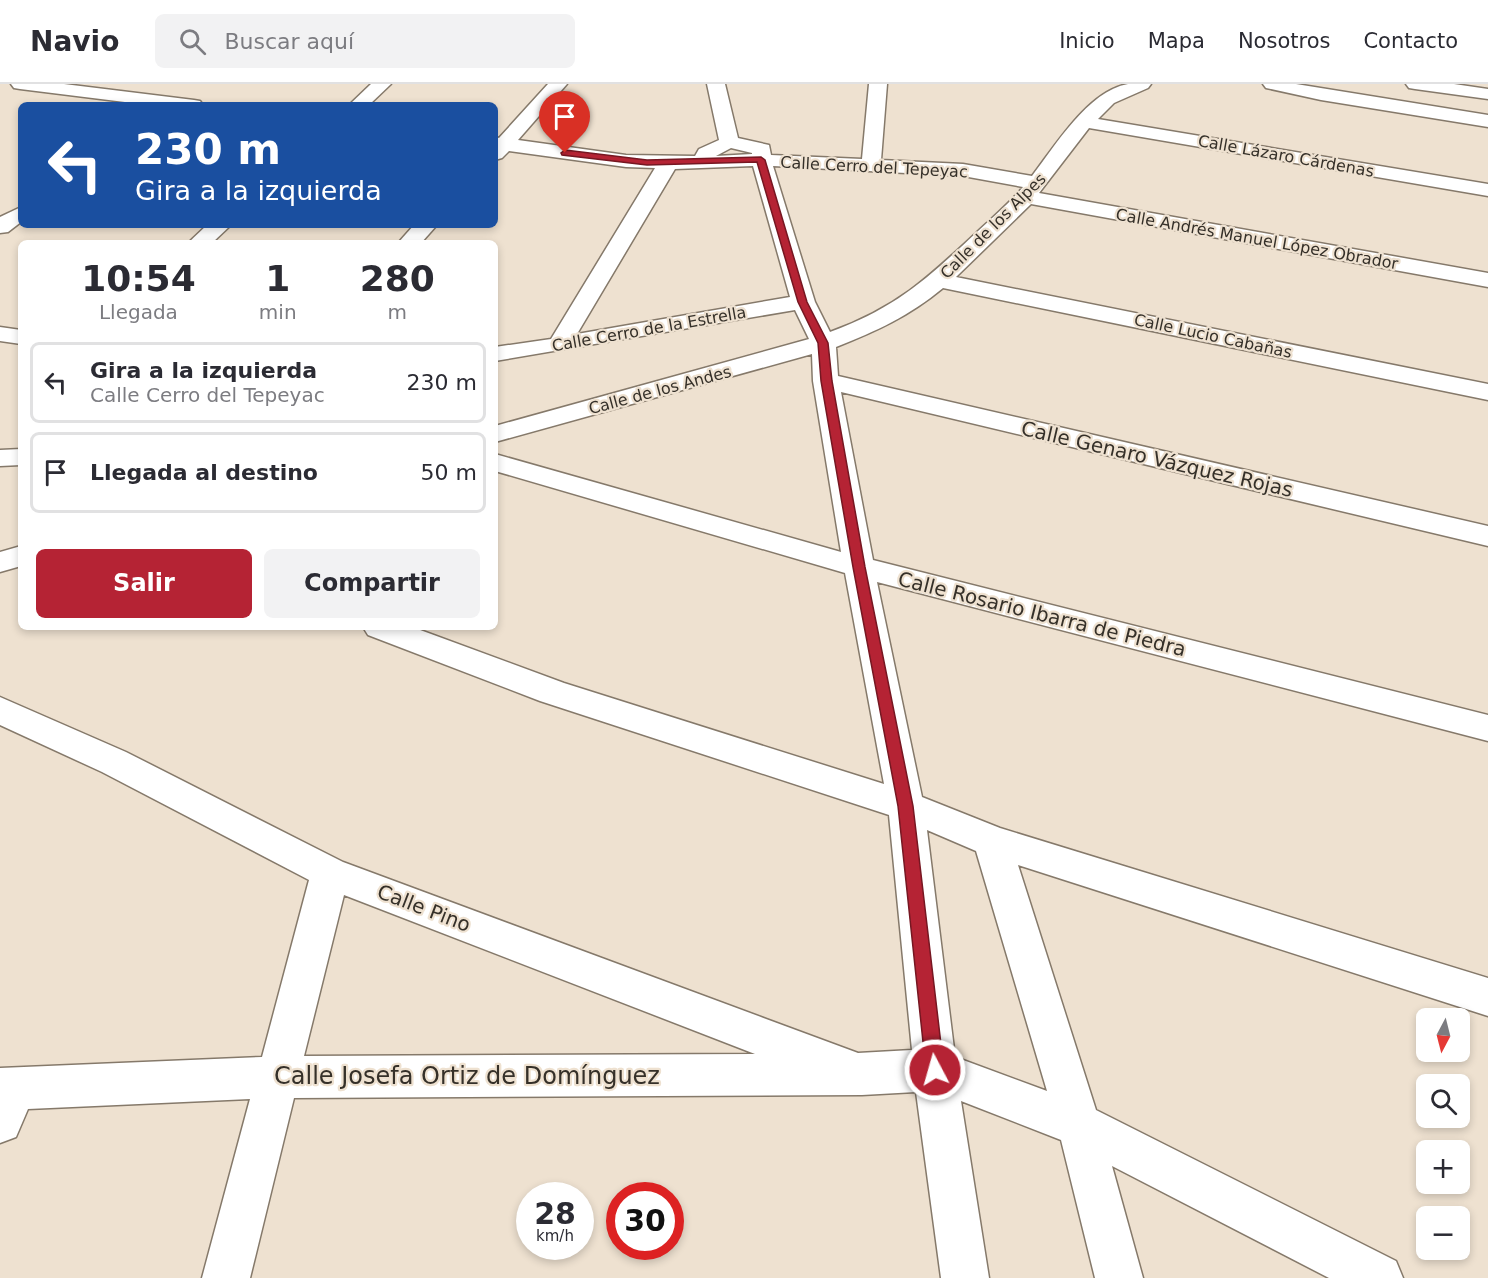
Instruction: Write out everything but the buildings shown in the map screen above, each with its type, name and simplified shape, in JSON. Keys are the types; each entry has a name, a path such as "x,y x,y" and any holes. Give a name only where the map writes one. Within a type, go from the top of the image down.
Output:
{"street":[{"path":"8,98 29,84 191,101"},
{"path":"361,102 382,84"},
{"path":"498,147 558,84"},
{"path":"716,84 729,142"},
{"path":"871,166 878,84"},
{"name":"Calle de los Alpes","path":"823,343 871,325 910,303 939,280 1032,190 1084,122 1108,99 1142,84"},
{"path":"1272,84 1488,121"},
{"path":"1415,84 1488,94"},
{"name":"Calle Lázaro Cárdenas","path":"1084,122 1488,190"},
{"path":"704,162 706,153 729,142 762,148 761,160 802,302 823,343 826,381 859,567 906,806 935,1070 965,1278"},
{"name":"Calle Cerro del Tepeyac","path":"498,147 626,161 668,163 761,160 963,170 1032,190"},
{"path":"559,345 668,163"},
{"name":"Calle Andrés Manuel López Obrador","path":"1032,190 1488,280"},
{"path":"0,227 18,215"},
{"path":"202,240 216,228"},
{"path":"412,240 423,228"},
{"name":"Calle Lucio Cabañas","path":"939,280 1488,392"},
{"name":"Calle Cerro de la Estrella","path":"498,354 802,302"},
{"path":"0,334 18,337"},
{"name":"Calle de los Andes","path":"498,433 823,343"},
{"name":"Calle Genaro Vázquez Rojas","path":"826,381 1488,536"},
{"path":"0,458 18,457"},
{"name":"Calle Rosario Ibarra de Piedra","path":"498,463 859,567 1488,728"},
{"path":"0,562 18,557"},
{"path":"387,630 552,692 906,806 992,841 1488,997"},
{"name":"Calle Pino","path":"0,710 114,762 330,873 862,1074"},
{"path":"992,841 1079,1125 1119,1278"},
{"path":"226,1278 330,873"},
{"path":"935,1070 1079,1125 1379,1278"},
{"name":"Calle Josefa Ortiz de Domínguez","path":"5,1100 278,1077 862,1074 935,1070"}],"route":[{"path":"565,153 626,161 668,163 761,160 802,302 823,343 826,381 859,567 906,806 935,1070"}]}
